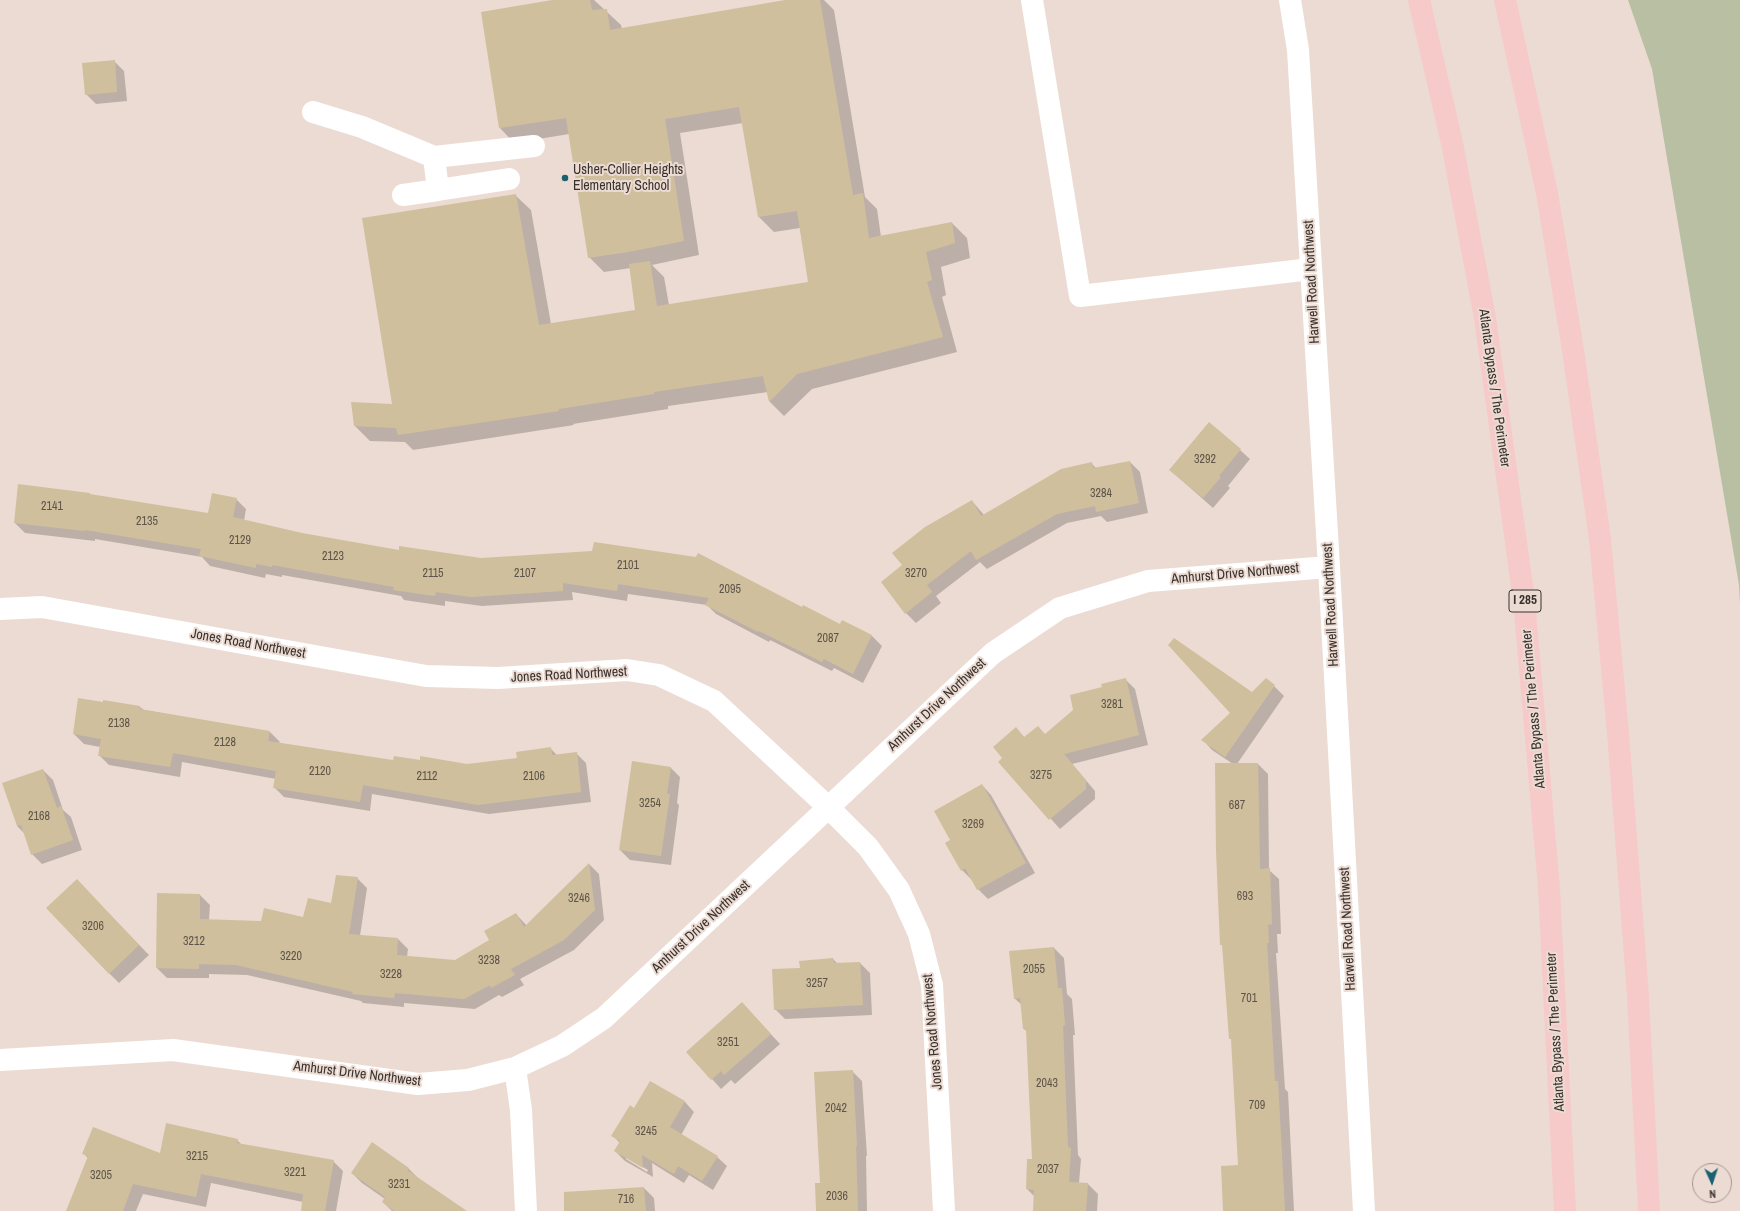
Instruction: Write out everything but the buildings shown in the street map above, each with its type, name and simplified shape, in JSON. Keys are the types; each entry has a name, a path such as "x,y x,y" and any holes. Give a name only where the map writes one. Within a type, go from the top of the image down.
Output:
{"highway":[{"name":"Atlanta Bypass / The Perimeter","path":"1419,0 1452,143 1485,318 1524,600 1549,888 1564,1211"},
{"path":"1505,0 1547,193 1573,350 1600,539 1618,733 1638,996 1649,1211"}],"street":[{"path":"1032,0 1080,296 1312,269"},
{"name":"Harwell Road Northwest","path":"1290,0 1298,50 1312,269 1364,1211"},
{"path":"313,112 362,127 434,157 534,146"},
{"path":"434,157 438,190"},
{"path":"404,195 509,179"},
{"name":"Amhurst Drive Northwest","path":"0,1060 173,1050 418,1084 468,1080 515,1068 562,1046 604,1018 993,653 1060,608 1148,581 1329,567"},
{"name":"Jones Road Northwest","path":"0,609 42,607 426,676 498,678 627,670 659,675 714,701 868,847 898,890 919,934 932,985 944,1211"},
{"path":"515,1068 521,1110 526,1211"}],"green space":[{"path":"1628,0 1740,0 1740,604 1739,585 1652,69"}],"place":[{"name":"Usher-Collier Heights Elementary School","path":"565,178"}]}
